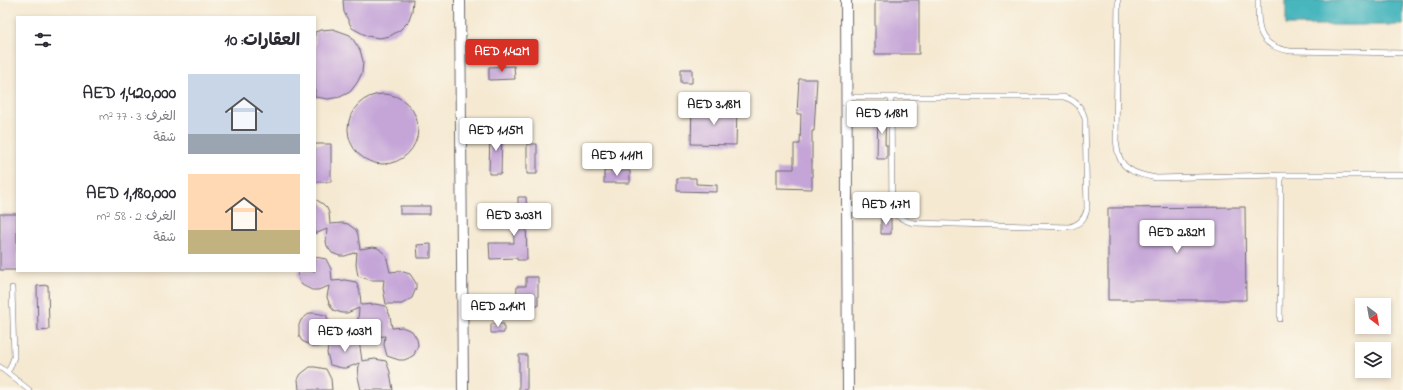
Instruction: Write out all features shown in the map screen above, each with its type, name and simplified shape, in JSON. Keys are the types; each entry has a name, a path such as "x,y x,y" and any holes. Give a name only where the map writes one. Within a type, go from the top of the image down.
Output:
{"street":[{"path":"460,0 463,390"},
{"path":"846,0 848,390"}],"lane":[{"path":"1118,0 1116,140 1119,157 1126,167 1138,174 1156,178 1281,175 1403,175"},
{"path":"1258,0 1258,26 1262,36 1279,50 1403,53"},
{"path":"846,97 1064,97 1074,101 1081,109 1085,118 1087,209 1082,221 1069,227 920,224 908,222 892,213 875,210 846,209"},
{"path":"891,97 892,213"},
{"path":"1280,319 1281,175"},
{"path":"7,372 14,357 12,288"},
{"path":"0,366 29,390"}],"water":[{"path":"1286,0 1403,0 1403,25 1286,25"}],"building":[{"path":"343,0 413,0 412,11 408,22 400,30 390,36 379,38 367,36 352,28 344,12"},
{"path":"875,0 919,0 919,54 875,54"},
{"path":"333,29 350,35 360,50 363,61 362,73 350,92 340,97 328,99 316,97 316,32"},
{"path":"514,66 515,79 489,80 489,67"},
{"path":"681,69 692,69 692,83 681,83"},
{"path":"799,79 817,79 814,131 812,131 812,189 777,188 777,169 794,169 794,144 800,144 801,114 797,114"},
{"path":"383,94 396,97 408,104 415,116 418,129 415,142 408,154 396,161 383,164 370,161 358,154 351,142 348,129 351,116 358,104 370,97"},
{"path":"692,106 737,107 736,145 691,144"},
{"path":"878,108 886,108 885,145 887,145 887,159 877,159"},
{"path":"490,129 502,129 501,174 489,174"},
{"path":"316,144 331,144 331,182 316,182"},
{"path":"527,144 537,144 537,174 527,174"},
{"path":"604,171 630,171 630,183 604,183"},
{"path":"677,178 696,178 696,184 717,185 717,192 677,191"},
{"path":"518,197 526,197 527,260 517,260 517,258 490,259 489,243 514,243 513,214 518,214"},
{"path":"316,200 327,208 330,224 348,224 356,230 360,249 373,247 378,248 386,255 390,272 400,271 410,274 416,283 416,288 412,298 402,304 386,304 383,288 384,280 370,280 358,276 356,265 357,252 345,256 332,253 327,246 327,229 316,234"},
{"path":"400,206 430,206 430,214 400,214"},
{"path":"1245,207 1246,300 1108,300 1108,208"},
{"path":"0,214 16,214 16,270 0,270"},
{"path":"881,218 891,218 891,234 881,234"},
{"path":"431,244 431,258 418,258 417,245"},
{"path":"316,257 326,259 331,269 332,281 345,280 356,282 360,292 361,305 375,304 386,306 390,316 392,328 402,327 412,331 417,339 418,345 414,355 404,360 387,356 384,345 385,336 372,337 360,333 358,321 359,308 347,313 333,310 327,297 329,286 318,290 312,290 302,285 297,272 316,272"},
{"path":"526,277 538,277 538,306 516,307 517,286 526,286"},
{"path":"48,285 49,330 38,331 37,286"},
{"path":"310,313 326,315 331,325 332,337 345,335 356,337 360,347 362,361 375,359 386,361 390,372 393,390 361,390 358,377 359,363 347,368 330,365 327,353 329,342 318,346 312,346 302,341 299,336 299,325 301,320"},
{"path":"491,324 504,324 504,333 491,333"},
{"path":"519,355 527,355 527,390 519,390"},
{"path":"310,367 326,369 331,379 332,390 299,390 298,379 301,374"}]}
